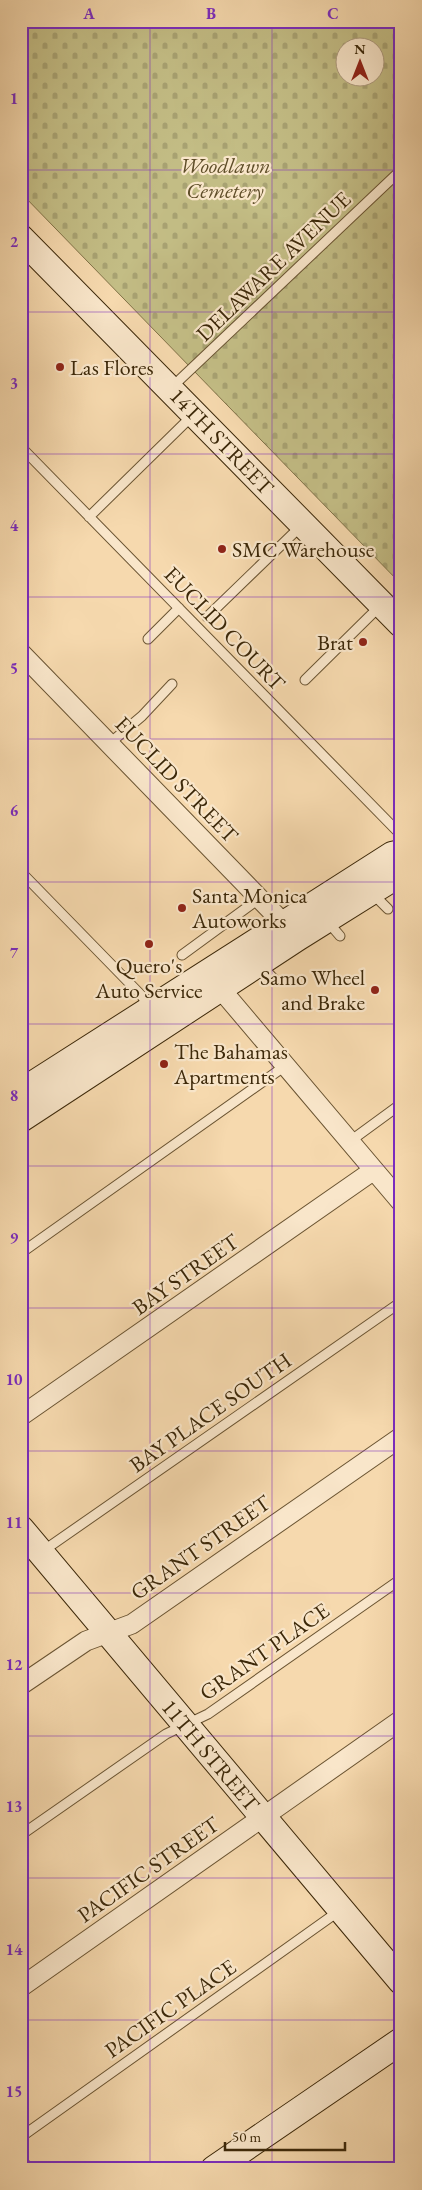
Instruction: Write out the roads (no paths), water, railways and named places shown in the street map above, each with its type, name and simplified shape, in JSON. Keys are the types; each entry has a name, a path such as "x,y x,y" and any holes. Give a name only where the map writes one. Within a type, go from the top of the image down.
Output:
{"street":[{"name":"14TH STREET","path":"21,238 401,624"},
{"name":"EUCLID STREET","path":"21,654 110,743 291,931"},
{"path":"25,1099 291,931 392,855 401,853"},
{"path":"291,931 333,928 380,901 401,873"},
{"path":"25,1099 151,1009 214,981 267,971 291,931"},
{"path":"214,981 401,1202"},
{"name":"BAY STREET","path":"21,1416 374,1170"},
{"name":"GRANT STREET","path":"21,1685 86,1641 132,1624 401,1437"},
{"name":"11TH STREET","path":"21,1529 109,1631 401,1981"},
{"name":"PACIFIC STREET","path":"21,1987 401,1720"},
{"path":"214,2169 401,2041"}],"lane":[{"name":"DELAWARE AVENUE","path":"171,389 401,170"},
{"path":"89,517 195,413"},
{"name":"EUCLID COURT","path":"21,447 401,835"},
{"path":"206,617 303,524"},
{"path":"306,680 382,605"},
{"path":"148,639 179,608"},
{"path":"110,743 142,716 172,684"},
{"path":"21,872 141,996 151,1009"},
{"path":"182,955 260,898"},
{"path":"21,1252 285,1066"},
{"path":"349,1142 401,1104"},
{"name":"BAY PLACE SOUTH","path":"41,1552 401,1302"},
{"name":"GRANT PLACE","path":"21,1835 166,1734 208,1714 401,1578"},
{"name":"PACIFIC PLACE","path":"21,2137 341,1910"}],"place":[{"name":"Las Flores","path":"60,367"},
{"name":"SMC Warehouse","path":"222,549"},
{"name":"Brat","path":"363,642"},
{"name":"Santa Monica Autoworks","path":"182,908"},
{"name":"Quero's Auto Service","path":"149,944"},
{"name":"Samo Wheel and Brake","path":"375,990"},
{"name":"The Bahamas Apartments","path":"164,1064"}],"park label":[{"name":"Woodlawn Cemetery","path":"225,178"}]}
